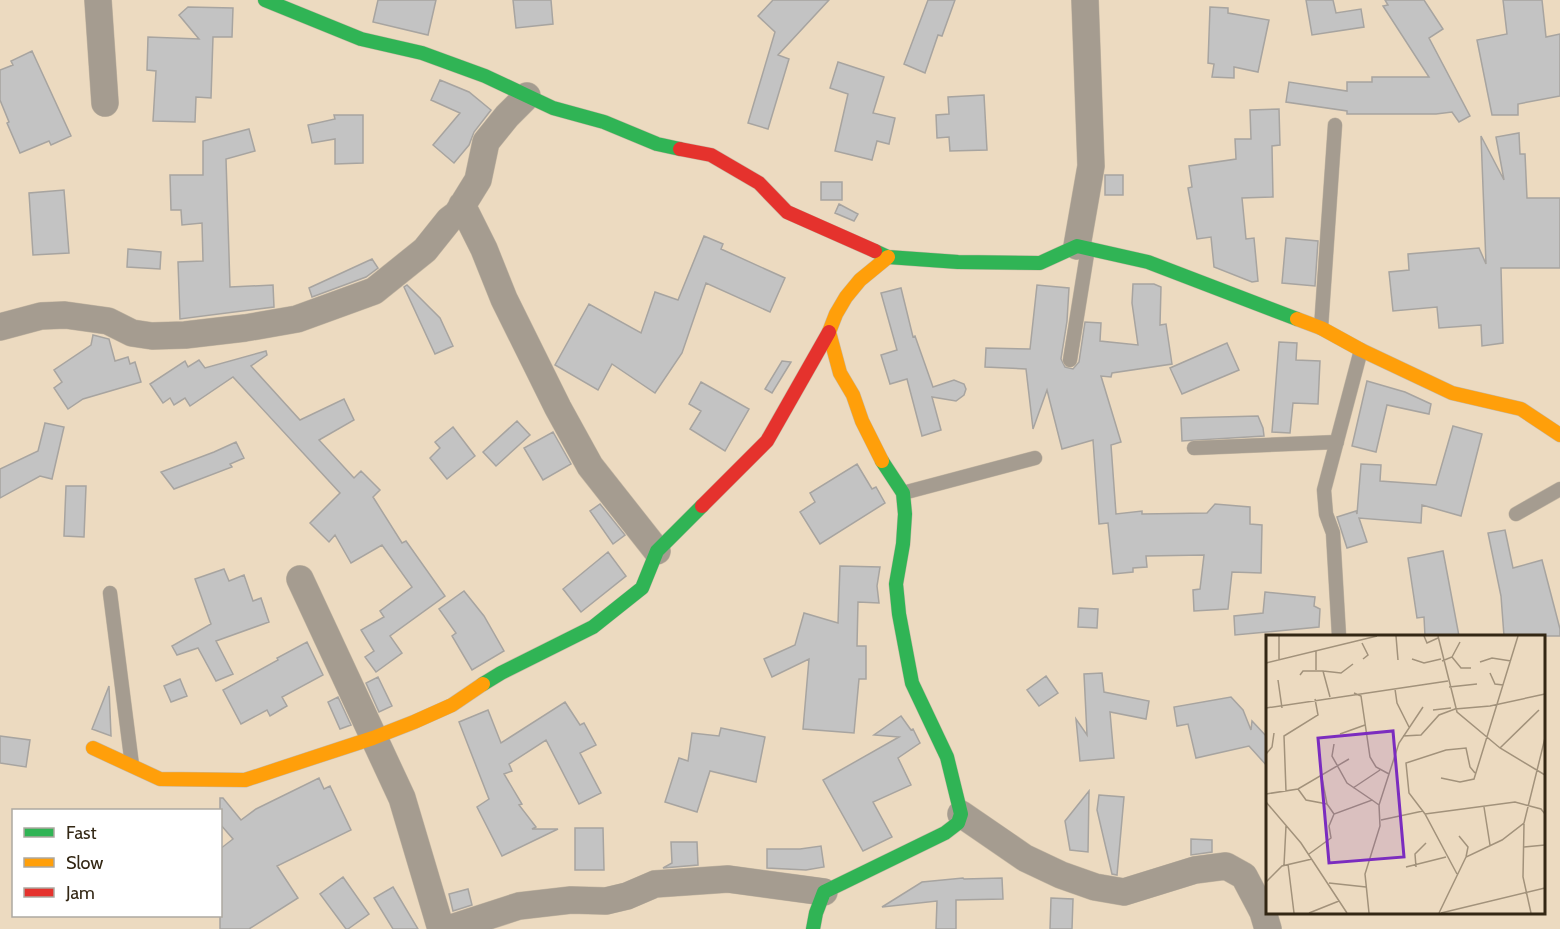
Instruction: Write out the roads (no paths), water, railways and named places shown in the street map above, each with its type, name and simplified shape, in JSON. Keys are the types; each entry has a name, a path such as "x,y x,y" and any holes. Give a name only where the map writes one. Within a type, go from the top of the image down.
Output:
{"street":[{"path":"98,0 105,103"},
{"path":"265,0 362,39 422,53 484,76 553,108 604,122 657,144 711,155 759,183 787,212 888,257 958,262 1040,262 1083,247 1148,262 1321,328 1452,393 1521,410 1560,435"},
{"path":"1083,247 1091,166 1085,0"},
{"path":"0,327 41,316 65,315 108,321 132,333 152,336 245,328 297,319 374,291 425,250 457,213 478,180 486,142 527,96"},
{"path":"462,205 484,249 504,299 558,408 590,466 657,551"},
{"path":"93,748 160,779 245,780 374,738 452,705 501,673 593,627 642,588 657,551 767,441 829,332 846,297 860,280 888,257"},
{"path":"813,929 824,892 945,833 958,823 961,814 947,758 912,683 899,614 896,584 903,544 905,514 903,493 882,461 862,421 853,395 840,373 829,332"},
{"path":"300,579 402,798 441,929"},
{"path":"961,814 1025,858 1061,875 1095,887 1124,892 1195,870 1226,866 1244,876 1263,912 1268,929"},
{"path":"448,929 519,906 571,900 606,901 627,896 656,884 728,879 824,892"}],"lane":[{"path":"1321,328 1335,125"},
{"path":"1070,360 1083,247"},
{"path":"1339,635 1333,533 1326,514 1324,490 1362,350"},
{"path":"1194,448 1337,442"},
{"path":"903,493 1035,458"},
{"path":"1516,514 1560,489"},
{"path":"110,593 132,767"}]}
